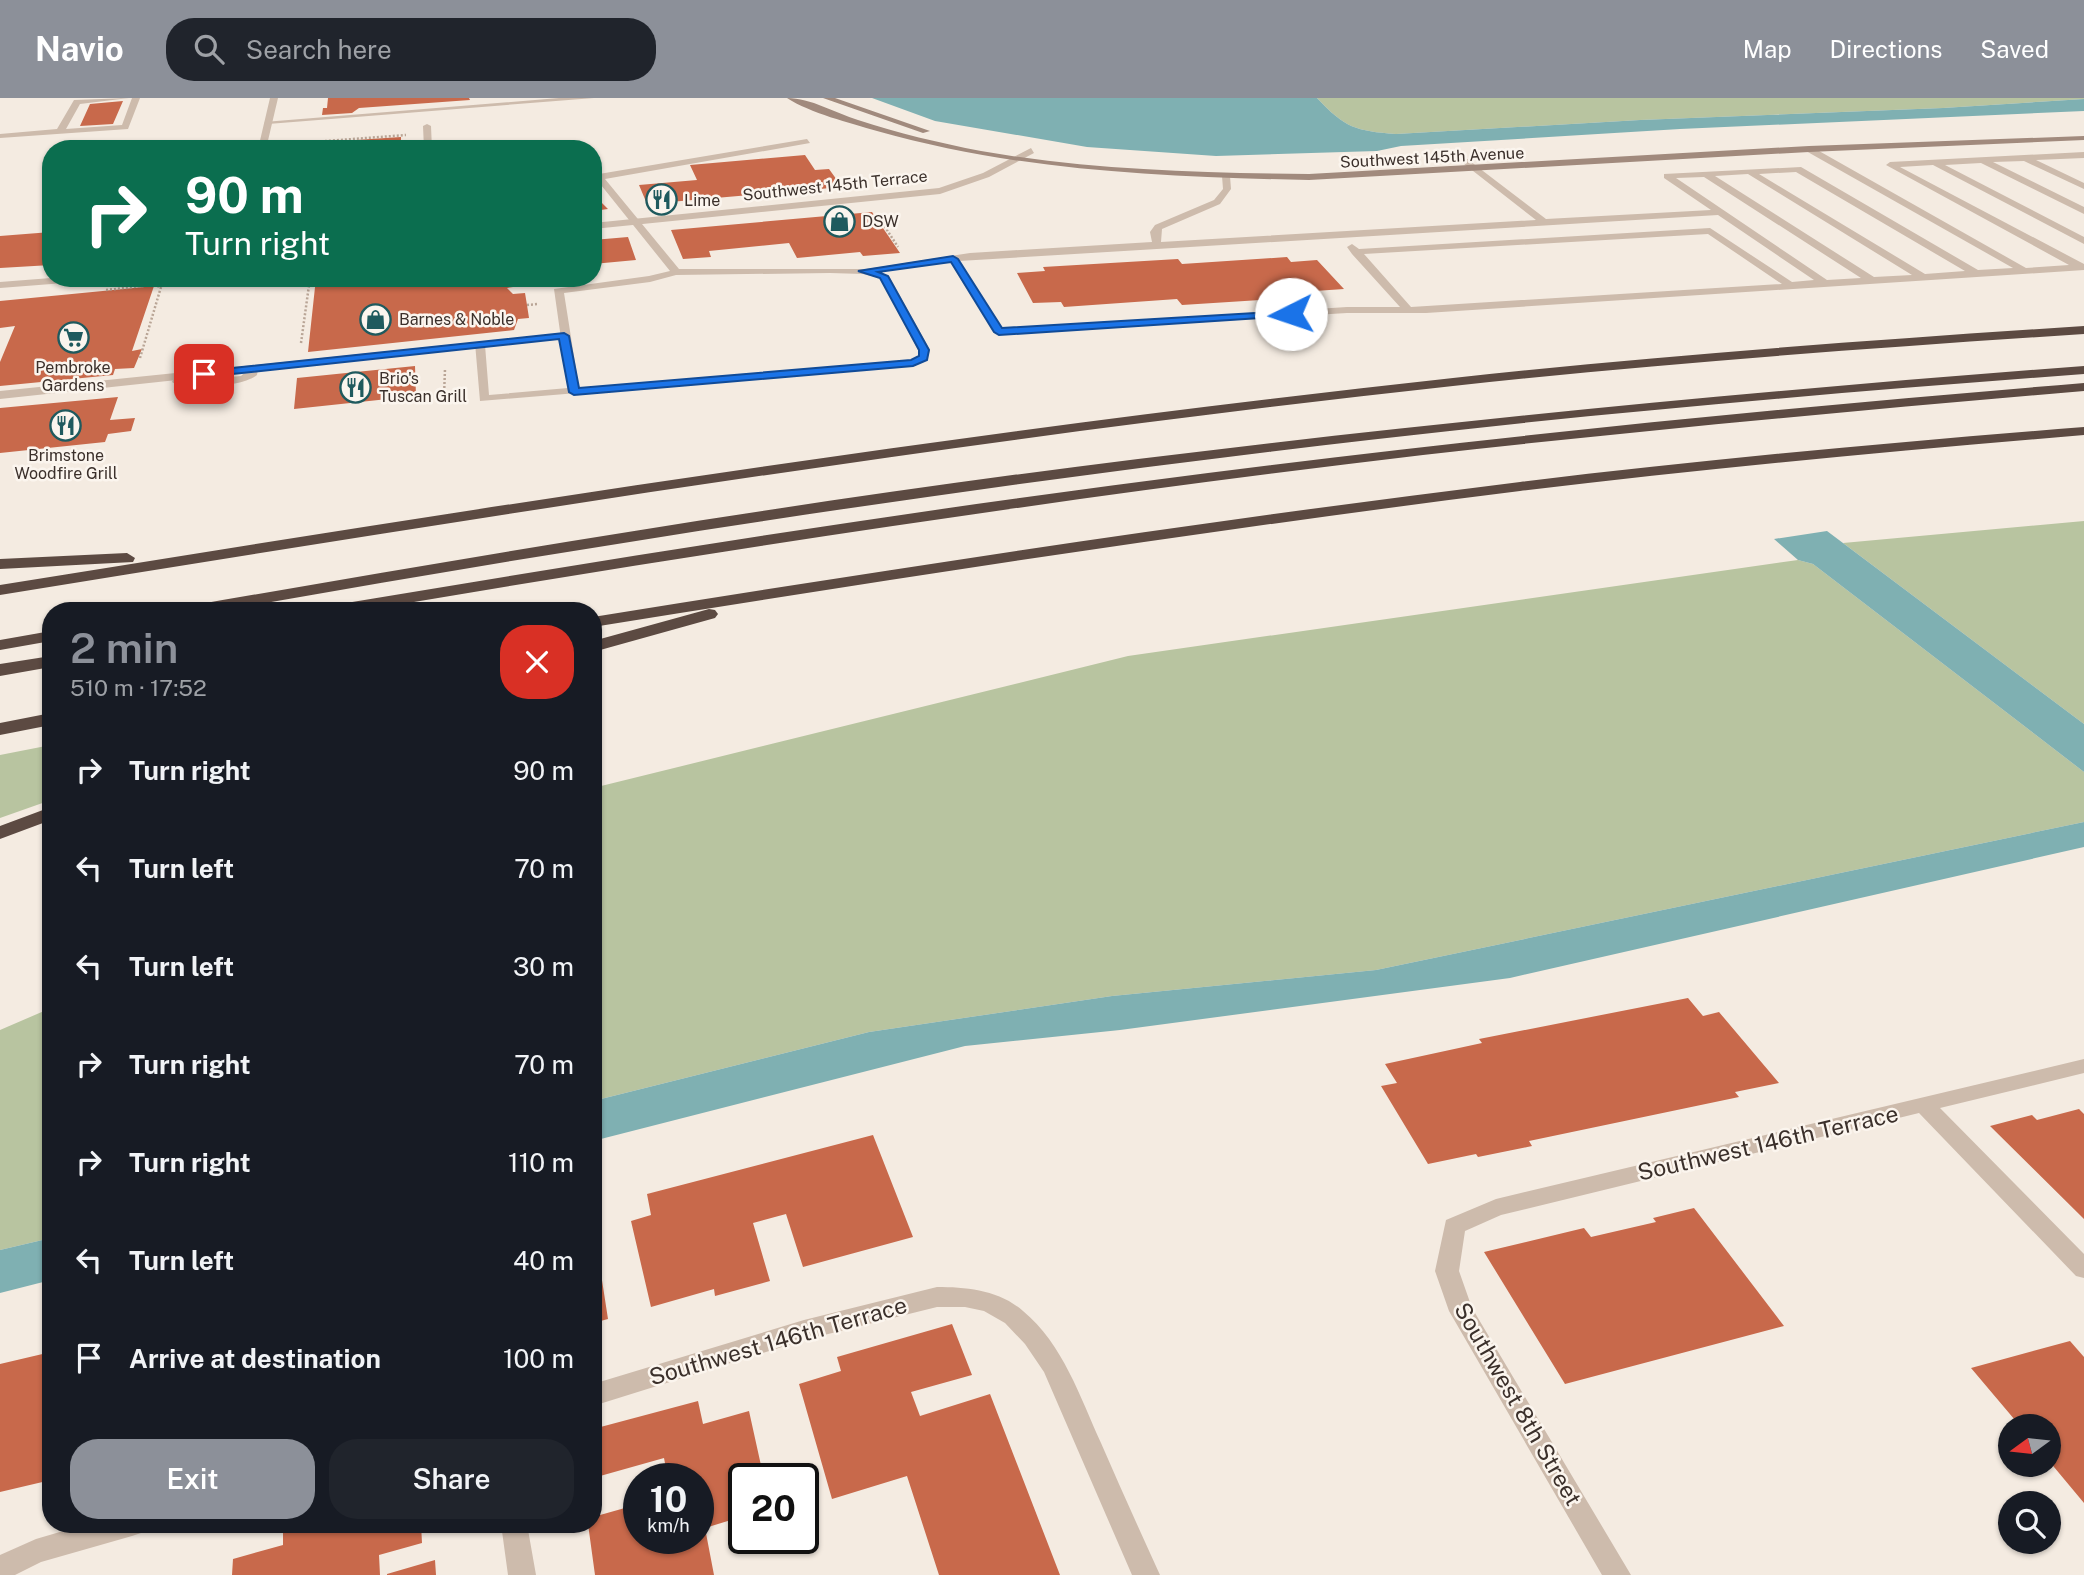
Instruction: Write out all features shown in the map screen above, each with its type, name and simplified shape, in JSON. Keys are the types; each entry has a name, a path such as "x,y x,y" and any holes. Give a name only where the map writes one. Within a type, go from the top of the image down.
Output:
{"highway":[{"path":"0,590 192,557 858,456 1439,383 1775,351 2084,330"},
{"path":"243,602 590,544 1120,467 1395,433 1636,408 2084,370"},
{"path":"383,602 802,533 1284,466 1658,424 2084,387"},
{"path":"602,621 1170,532 1554,482 1921,443 2084,431"},
{"path":"0,564 62,559 192,557"},
{"path":"602,645 647,634 788,590"},
{"path":"0,645 42,638"},
{"path":"0,670 42,663"},
{"path":"0,729 42,721"},
{"path":"0,833 42,817"}],"street":[{"path":"61,131 77,102 125,98"},
{"path":"0,136 125,127 135,98"},
{"path":"264,140 274,98"},
{"path":"268,122 512,101 590,98"},
{"name":"Southwest 145th Avenue","path":"791,98 837,117 893,135 1016,160 1092,168 1226,176 1309,177 1808,149 2084,138"},
{"name":"Southwest 145th Avenue","path":"827,98 916,129 1031,151 1155,163 1233,166 1296,167 2071,128"},
{"path":"427,130 428,140"},
{"path":"1793,140 1881,187 2025,271"},
{"path":"602,177 807,141"},
{"name":"Southwest 145th Terrace","path":"602,225 926,193 962,185 1031,151"},
{"path":"2082,267 1890,165 2084,155"},
{"path":"2071,156 2084,162"},
{"path":"2026,158 2084,186"},
{"path":"1462,159 1545,222"},
{"path":"1983,160 2084,211"},
{"path":"1935,162 2084,241"},
{"path":"1825,283 1667,176 1798,169 1977,274"},
{"path":"1750,172 1923,277"},
{"path":"1706,174 1872,280"},
{"path":"1157,245 1155,232 1158,227 1217,202 1227,189 1226,176"},
{"path":"602,185 676,272"},
{"path":"1833,190 1928,185"},
{"path":"602,286 650,279 676,272 863,271 953,259 1720,212"},
{"path":"1355,252 1710,231 1790,285"},
{"path":"1340,234 1408,310"},
{"path":"953,259 999,332 1347,310 1408,310 1782,288 1790,285 2082,267"},
{"path":"479,345 484,399 913,363 923,358 924,350 884,276 863,271"},
{"path":"0,285 42,282"},
{"path":"574,392 558,292 593,287"},
{"path":"0,395 180,376 178,382 185,385 208,383 244,379 251,376 252,369 564,336"},
{"name":"Southwest 146th Terrace","path":"1454,1226 1496,1208 2084,1066"},
{"path":"1924,1105 2084,1269"},
{"name":"Southwest 8th Street","path":"1454,1226 1447,1270 1461,1311 1617,1575"},
{"name":"Southwest 146th Terrace","path":"602,1392 804,1330 937,1297 965,1297 990,1303 1013,1316 1034,1338 1054,1366 1146,1575"},
{"path":"0,1569 36,1551 100,1533"},
{"path":"515,1533 522,1575"}],"path":[{"path":"332,140 427,130"},
{"path":"139,361 162,287"},
{"path":"301,345 309,287"}],"green space":[{"path":"1317,98 2084,99 1396,134 1352,126 1336,116"},
{"path":"2084,521 2084,724 1843,543"},
{"path":"1798,560 1813,564 2084,772 2084,822 1376,970 1112,996 869,1032 602,1099 602,786 1128,656"},
{"path":"42,747 42,803 0,818 0,755"},
{"path":"42,1012 42,1240 0,1250 0,1030"}],"water":[{"path":"872,98 1317,98 1336,116 1352,126 1396,134 2084,99 2084,111 1680,129 1401,146 1377,151 1216,156 1087,147 935,121"},
{"path":"1827,531 2084,724 2084,772 1813,564 1798,560 1774,539"},
{"path":"2084,822 2084,847 1510,978 1120,1030 965,1046 602,1139 602,1099 869,1032 1112,996 1376,970"},
{"path":"42,1240 42,1282 0,1293 0,1250"}],"building":[{"path":"328,98 470,100 359,108 352,113 322,115 323,108 327,108"},
{"path":"123,101 113,124 80,126 90,104"},
{"path":"401,137 401,140 355,140"},
{"path":"805,155 815,170 829,169 842,187 647,204 639,185 697,180 690,165"},
{"path":"872,212 900,253 863,256 860,252 797,258 789,243 709,251 711,257 683,259 671,230"},
{"path":"42,233 42,266 0,268 0,236"},
{"path":"628,237 636,260 602,263 602,239"},
{"path":"1287,257 1291,262 1317,260 1344,289 1315,291 1320,296 1182,305 1177,299 1064,307 1061,302 1033,303 1017,273 1045,271 1043,267 1178,259 1182,264"},
{"name":"Pembroke Gardens","path":"154,287 132,351 142,349 134,368 115,369 113,375 0,386 0,362 15,326 0,328 0,301"},
{"path":"315,287 514,287 507,288 513,294 525,293 529,318 518,319 514,330 308,352"},
{"name":"Brio's Tuscan Grill","path":"415,366 416,396 294,409 297,378"},
{"name":"Brimstone Woodfire Grill","path":"118,397 110,420 135,418 131,431 108,434 105,442 0,453 0,408"},
{"path":"1688,998 1703,1016 1719,1012 1779,1083 1735,1092 1739,1097 1529,1141 1532,1146 1428,1164 1381,1086 1397,1083 1385,1064 1482,1043 1479,1039"},
{"path":"2079,1109 2084,1114 2084,1219 1990,1126 2032,1115 2037,1120"},
{"path":"873,1135 913,1237 803,1267 786,1214 753,1223 770,1281 715,1296 714,1289 651,1307 631,1221 651,1215 647,1194"},
{"path":"1694,1208 1784,1326 1565,1384 1484,1252 1584,1228 1591,1237 1656,1222 1653,1218"},
{"path":"602,1280 608,1319 602,1321"},
{"path":"952,1324 972,1375 911,1392 920,1416 990,1394 1060,1575 939,1575 907,1476 832,1499 799,1384 841,1371 837,1357"},
{"path":"2070,1341 2084,1357 2084,1503 2062,1477 2062,1414 2010,1414 1971,1368"},
{"path":"42,1354 42,1482 0,1492 0,1364"},
{"path":"698,1401 703,1424 749,1411 760,1463 728,1463 728,1521 714,1525 714,1463 665,1463 664,1458 646,1463 623,1463 623,1470 602,1475 602,1427"},
{"path":"623,1509 623,1554 710,1554 714,1575 595,1575 589,1533 602,1533 602,1514"},
{"path":"283,1533 421,1533 422,1543 379,1555 380,1575 232,1575 233,1559 283,1545"},
{"path":"435,1560 436,1575 387,1575 387,1574"}],"place":[{"name":"Lime","path":"661,200"},
{"name":"DSW","path":"839,221"},
{"name":"Barnes & Noble","path":"376,319"},
{"name":"Pembroke Gardens","path":"73,338"},
{"name":"Brio's Tuscan Grill","path":"356,387"},
{"name":"Brimstone Woodfire Grill","path":"66,426"}],"route":[{"path":"204,374 564,336 574,392 913,363 923,358 924,350 884,276 863,271 953,259 999,332 1291,314"}]}
